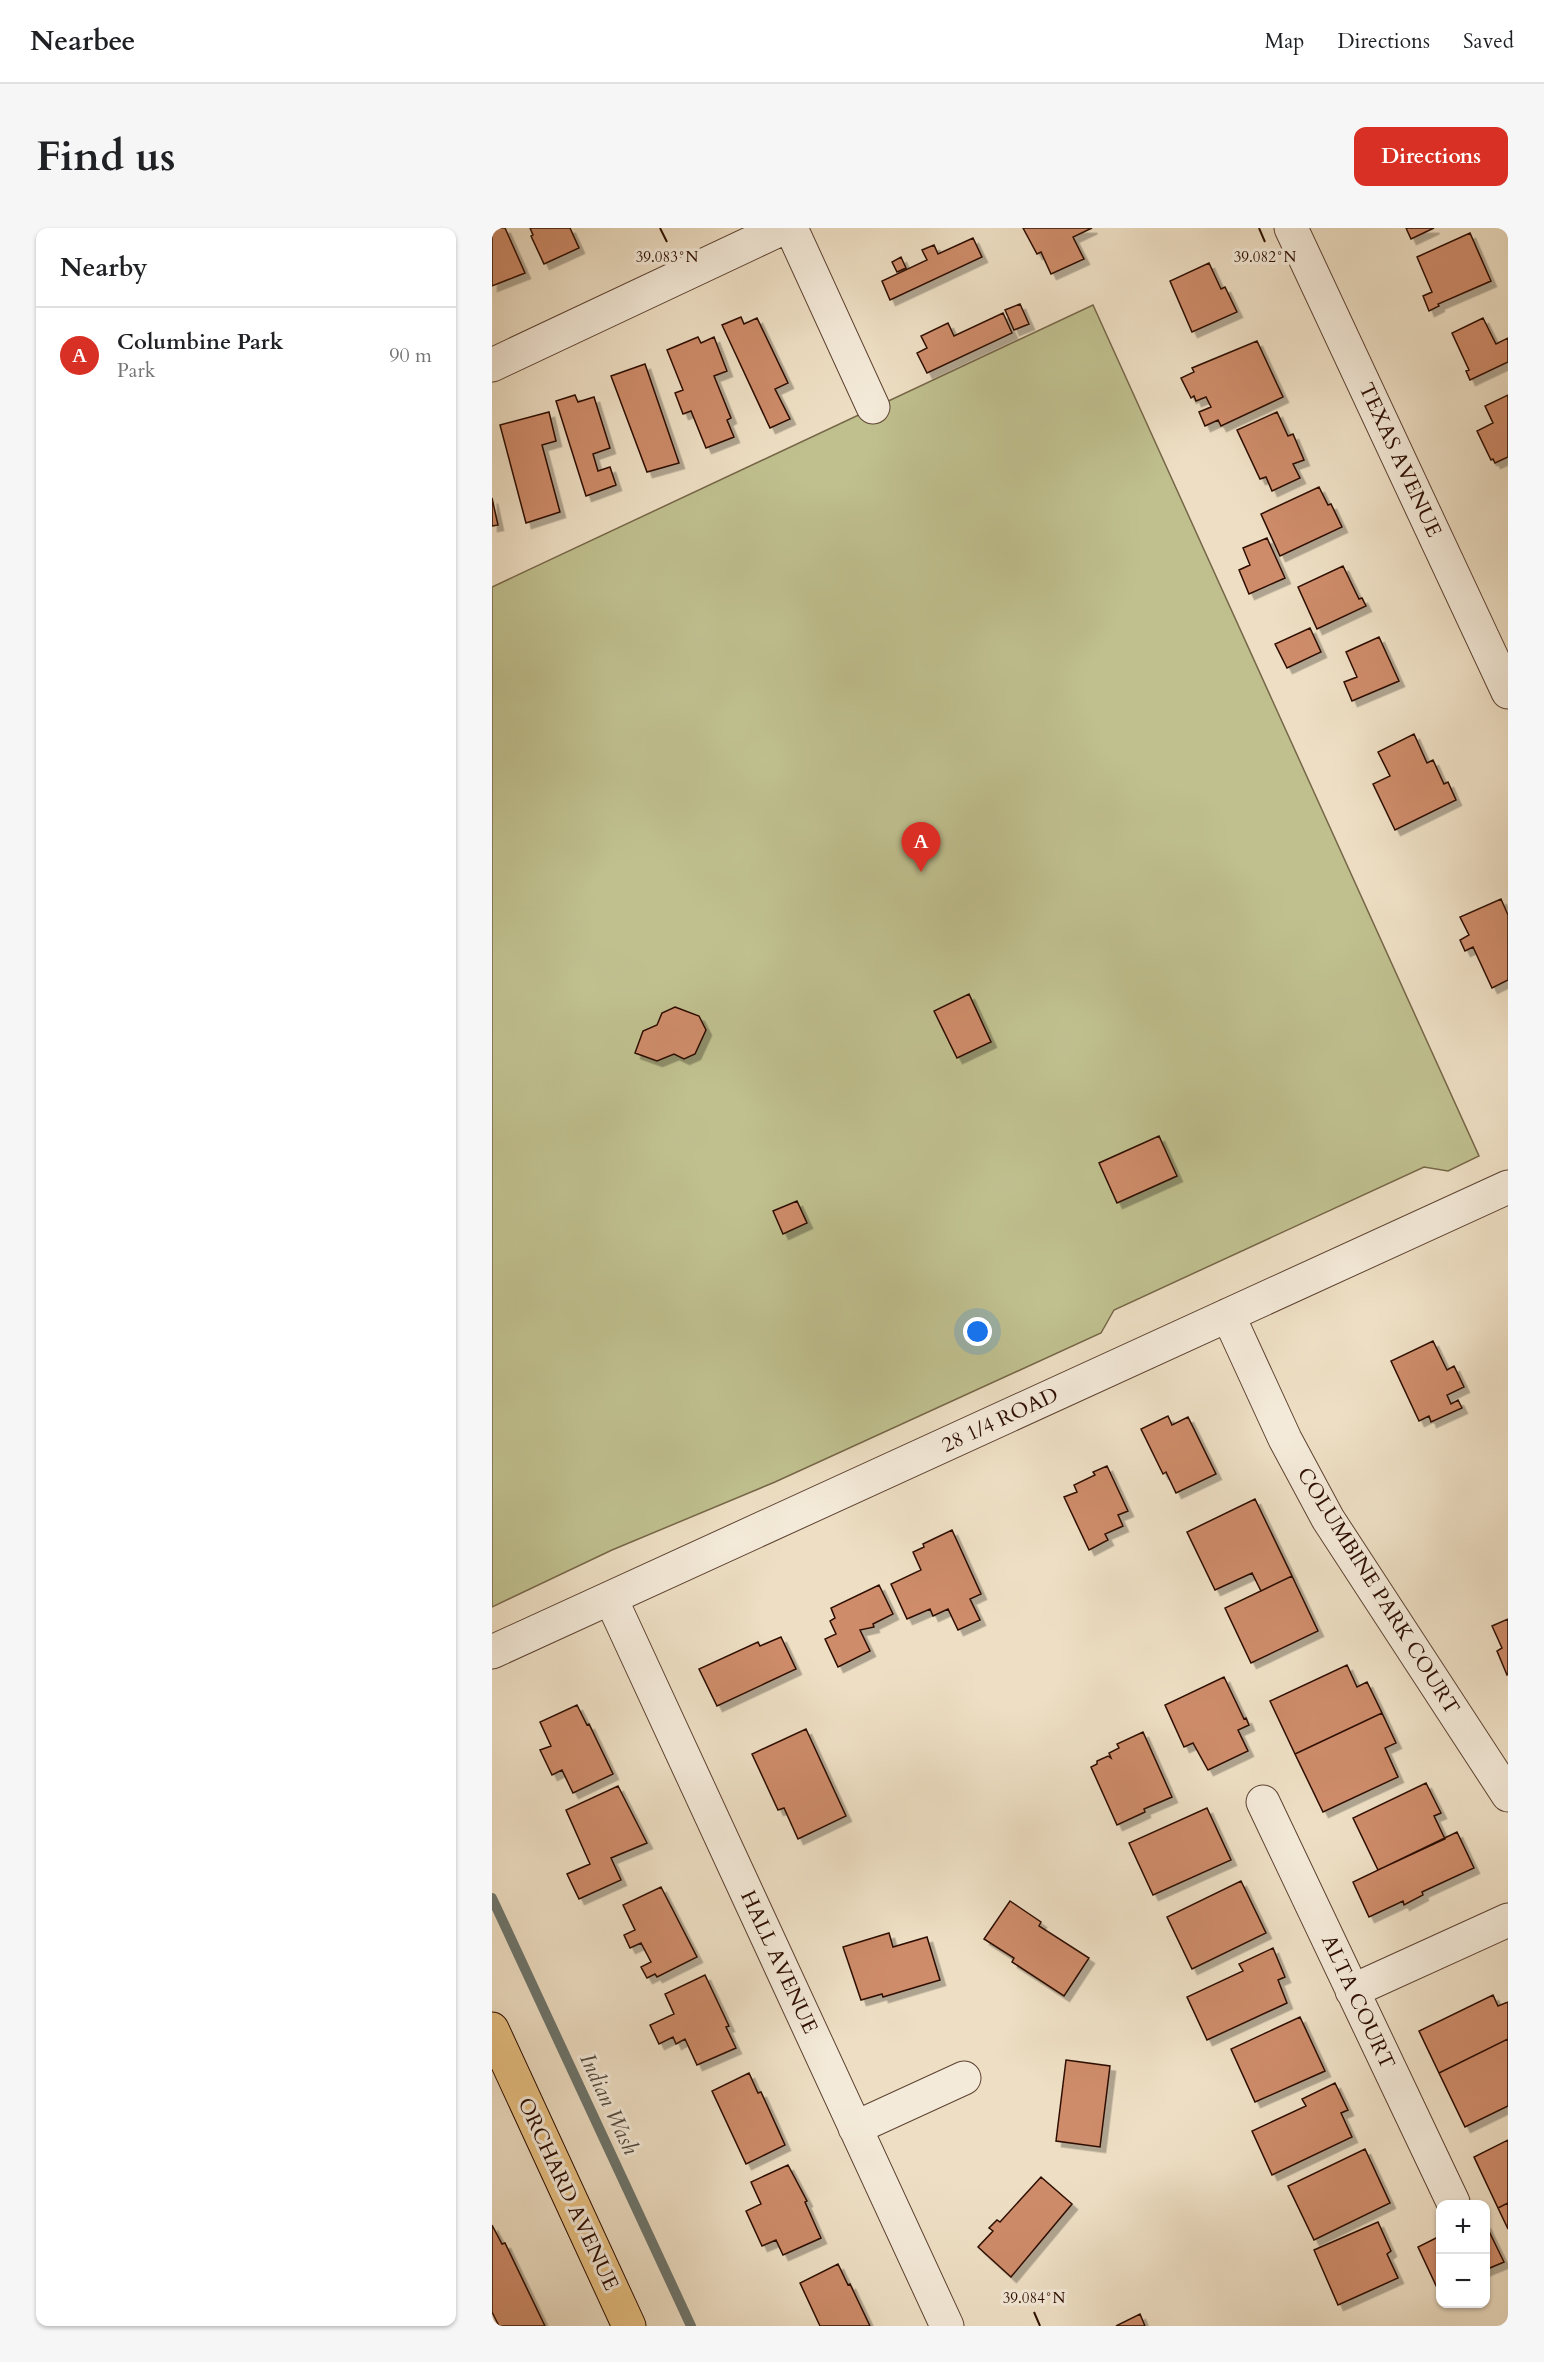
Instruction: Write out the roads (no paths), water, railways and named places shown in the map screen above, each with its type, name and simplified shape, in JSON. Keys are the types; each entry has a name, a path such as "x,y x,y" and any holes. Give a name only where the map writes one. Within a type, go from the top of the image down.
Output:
{"main road":[{"name":"ORCHARD AVENUE","path":"492,2029 629,2326"}],"street":[{"path":"492,365 783,228"},
{"path":"791,228 873,407"},
{"name":"TEXAS AVENUE","path":"1292,228 1508,692"},
{"name":"28 1/4 ROAD","path":"492,1652 1508,1187"},
{"name":"COLUMBINE PARK COURT","path":"1228,1316 1285,1439 1328,1520 1508,1795"},
{"name":"HALL AVENUE","path":"611,1599 947,2326"},
{"name":"ALTA COURT","path":"1263,1802 1452,2200"},
{"path":"1352,1991 1508,1920"},
{"path":"855,2128 963,2078"}],"waterway":[{"name":"Indian Wash","path":"492,1898 691,2326"}],"place":[{"name":"Columbine Park","path":"921,872"}]}
